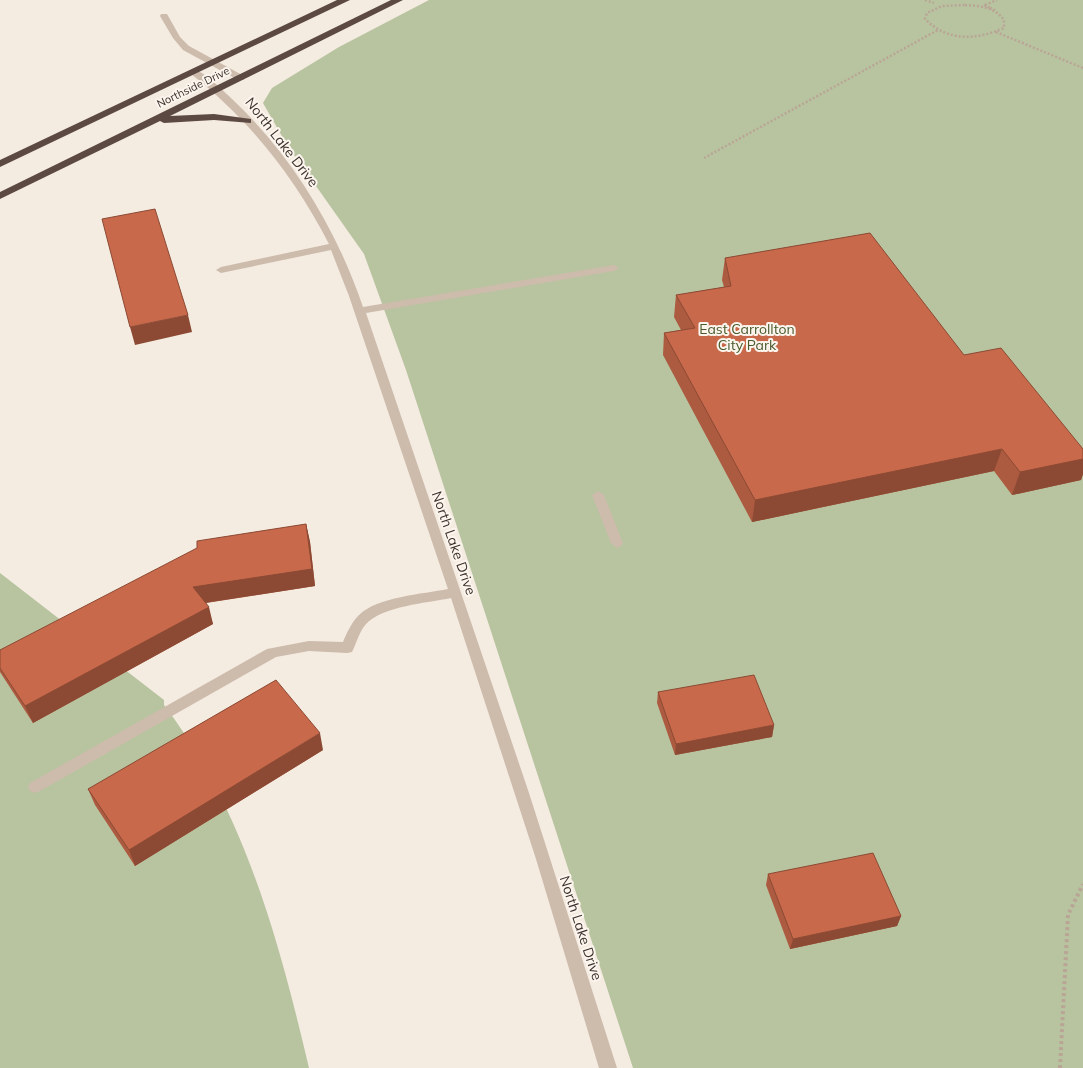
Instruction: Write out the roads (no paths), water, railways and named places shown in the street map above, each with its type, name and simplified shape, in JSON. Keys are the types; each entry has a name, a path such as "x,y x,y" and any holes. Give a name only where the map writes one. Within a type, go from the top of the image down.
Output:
{"highway":[{"name":"Northside Drive","path":"0,164 345,0"},
{"name":"Northside Drive","path":"0,196 398,0"},
{"path":"150,122 198,117 247,121"}],"street":[{"path":"164,16 177,38 186,48 241,78"},
{"name":"North Lake Drive","path":"194,72 218,89 292,175 313,206 334,246 359,311 455,592 608,1068"},
{"path":"221,270 334,246"},
{"path":"359,311 614,268"},
{"path":"598,495 617,543"},
{"path":"35,786 272,653 307,645 326,644 347,648 355,629 368,616 392,607 455,592"}],"park label":[{"name":"East Carrollton City Park","path":"747,338"}]}
